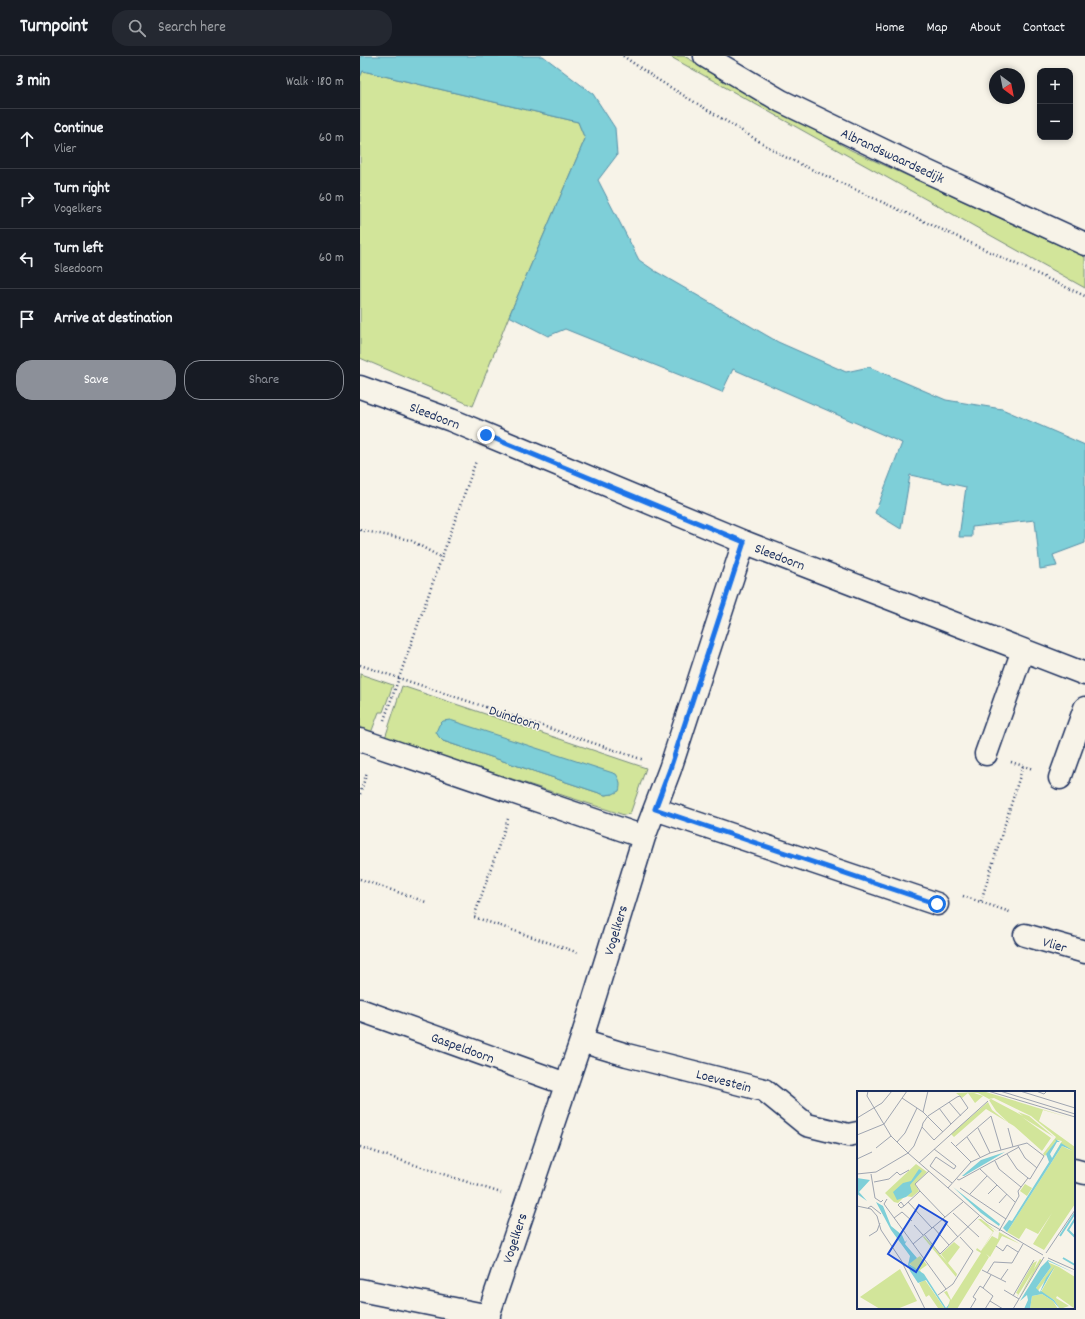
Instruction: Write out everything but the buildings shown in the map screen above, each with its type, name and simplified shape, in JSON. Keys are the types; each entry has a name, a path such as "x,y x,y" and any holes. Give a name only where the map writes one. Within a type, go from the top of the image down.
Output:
{"street":[{"name":"Albrandswaardsedijk","path":"706,56 781,101 924,170 1085,244"},
{"name":"Sleedoorn","path":"360,387 486,435 744,542 1085,674"},
{"name":"Vogelkers","path":"488,1317 580,1041 644,837 670,769 744,542"},
{"path":"986,754 1023,650"},
{"path":"1060,778 1085,708"},
{"path":"368,743 644,837"},
{"path":"655,809 937,904"},
{"name":"Vlier","path":"1025,935 1085,952"},
{"name":"Gaspeldoorn","path":"360,1010 566,1084"},
{"name":"Loevestein","path":"580,1041 627,1055 764,1090 808,1125 848,1135 857,1133"},
{"path":"1075,1170 1085,1173"},
{"path":"360,1290 488,1317"}],"path":[{"path":"623,56 655,78 785,157 1085,296"},
{"path":"360,794 368,743 399,678 486,435"},
{"path":"360,530 410,540 442,558"},
{"name":"Duindoorn","path":"360,665 670,769"},
{"path":"986,754 1060,778"},
{"path":"981,901 1023,766"},
{"path":"516,794 474,917 605,962"},
{"path":"360,879 426,902"},
{"path":"937,904 942,889 981,901 1030,919 1025,935"},
{"path":"360,1147 527,1201"}],"green space":[{"path":"669,56 684,56 851,150 1085,257 1085,288"},
{"path":"363,71 578,122 585,139 509,316 473,406 360,358 360,77"},
{"path":"360,674 393,685 383,712 379,712 371,733 360,729"},
{"path":"402,686 646,768 630,814 624,815 385,738","holes":["443,741 613,794 605,795"]}],"water":[{"path":"360,56 543,56 593,94 615,128 617,155 598,180 639,260 655,271 778,342 846,372 869,367 946,400 1002,409 1085,445 1085,543 1053,555 1057,566 1040,569 1035,520 972,527 972,537 959,537 966,487 910,475 901,529 875,513 902,443 733,369 722,392 565,329 548,336 509,316 585,139 578,122 363,71 360,77"},
{"path":"450,720 616,774 620,782 619,791 613,794 605,795 443,741 436,732 439,725 443,721"}],"route":[{"path":"486,435 744,542 670,769 655,809 937,904"}]}
